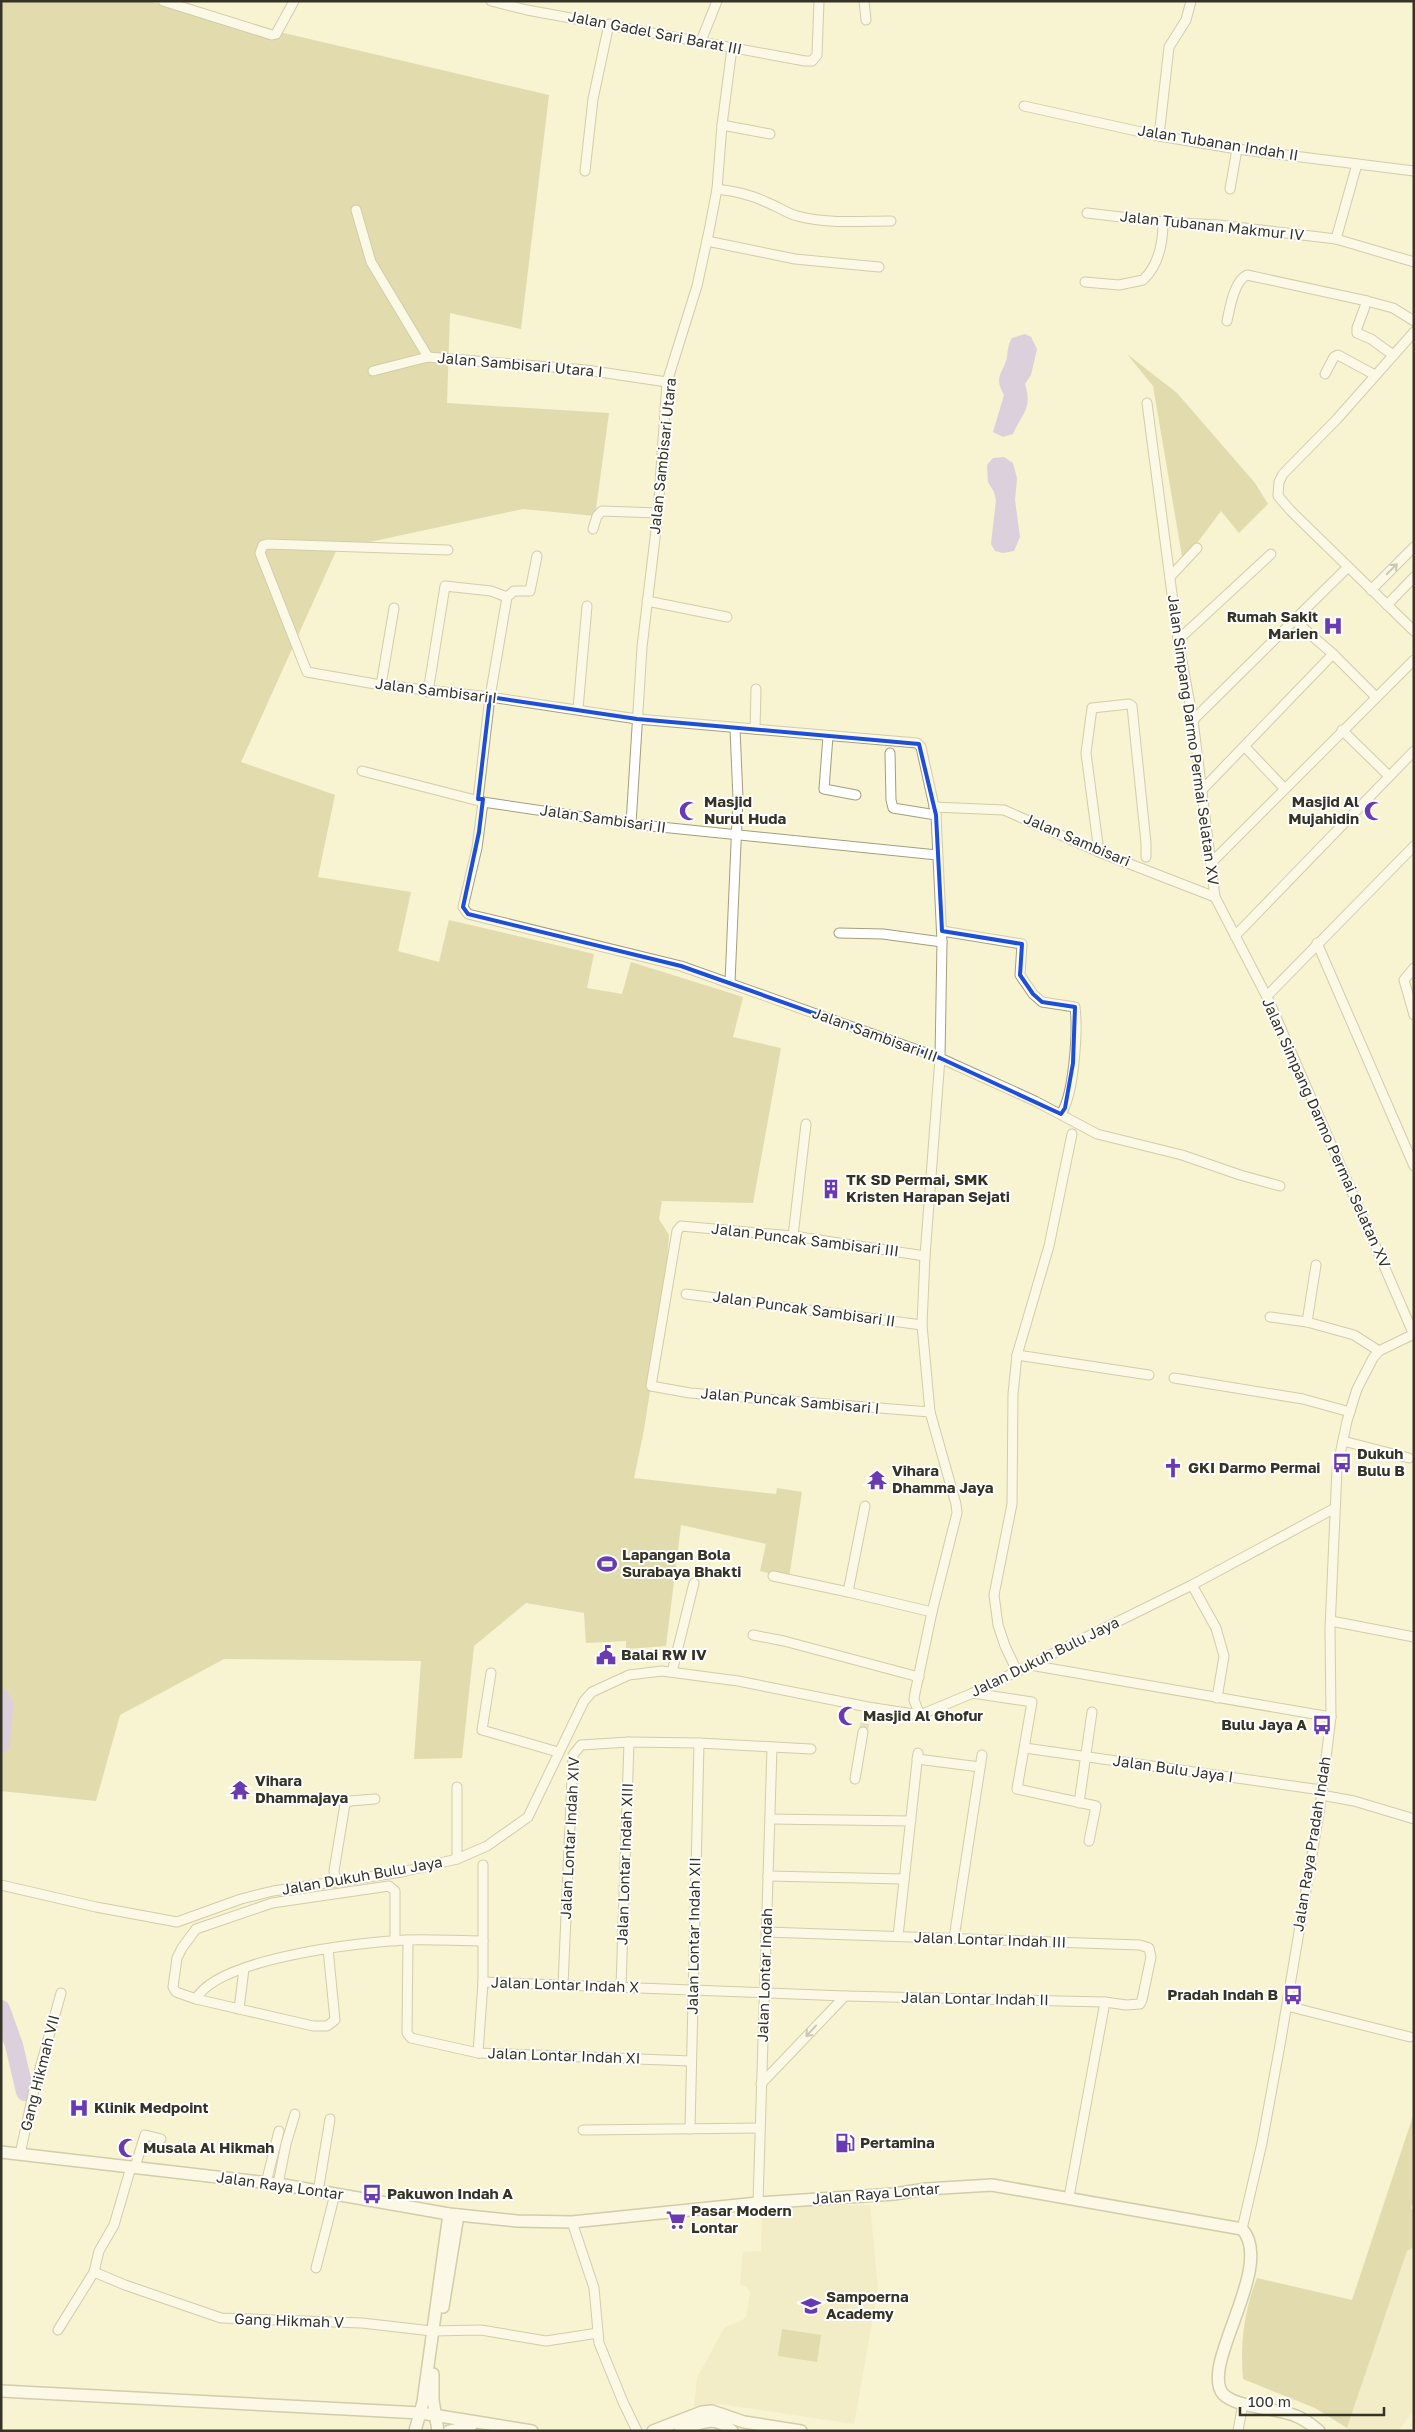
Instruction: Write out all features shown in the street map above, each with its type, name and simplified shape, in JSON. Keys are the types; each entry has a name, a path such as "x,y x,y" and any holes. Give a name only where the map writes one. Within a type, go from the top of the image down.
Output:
{"street":[{"path":"162,1 261,32 276,34 294,1"},
{"name":"Jalan Gadel Sari Barat III","path":"491,1 528,10 805,61 815,59 817,55 819,1"},
{"path":"701,41 717,1"},
{"path":"864,1 866,20"},
{"path":"1159,136 1169,47 1186,20 1191,1"},
{"path":"585,171 593,99 609,24"},
{"name":"Jalan Sambisari Utara","path":"631,824 637,719 647,601 658,513 667,382 697,286 707,242 717,189 722,124 732,48"},
{"name":"Jalan Tubanan Indah II","path":"1024,106 1159,136 1237,149 1414,171"},
{"path":"722,124 770,134"},
{"path":"1230,189 1237,149"},
{"path":"1336,240 1357,164"},
{"path":"717,189 744,194 766,202 784,212 804,218 840,221 891,221"},
{"path":"356,210 371,262 428,357"},
{"name":"Jalan Tubanan Makmur IV","path":"1087,213 1163,222 1219,225 1336,240 1414,262"},
{"path":"1085,282 1119,284 1143,280 1158,261 1163,236 1163,222"},
{"path":"707,242 795,259 879,267"},
{"path":"1227,321 1235,292 1245,275 1393,308 1414,321"},
{"path":"1367,301 1357,333 1371,339 1393,355"},
{"path":"1414,332 1337,420 1284,474 1278,488 1278,496 1284,503 1347,568 1414,631"},
{"path":"1325,374 1334,357 1338,355 1375,376"},
{"name":"Jalan Sambisari Utara I","path":"373,371 428,357 577,369 667,382"},
{"name":"Jalan Simpang Darmo Permai Selatan XV","path":"1147,403 1178,640 1192,720 1214,897 1267,996 1414,1334"},
{"path":"593,528 596,516 602,511 658,513"},
{"name":"Jalan Sambisari I","path":"448,550 267,544 262,545 260,553 307,672 428,692 490,697 637,719 919,744 935,811"},
{"path":"1371,590 1414,547"},
{"path":"1170,576 1196,548"},
{"path":"1178,640 1271,554"},
{"path":"480,800 490,697 507,597 514,591 530,591 537,556"},
{"path":"1192,720 1347,568"},
{"path":"1387,605 1414,577"},
{"path":"428,692 444,588 450,585 498,593 507,597"},
{"path":"647,601 727,618"},
{"path":"578,709 587,606"},
{"path":"381,685 394,608"},
{"path":"1294,620 1333,654 1375,696"},
{"path":"1201,791 1333,654"},
{"path":"1211,862 1375,696 1414,660"},
{"path":"755,730 756,689"},
{"path":"1099,852 1086,753 1092,708 1129,704 1132,706 1146,857"},
{"path":"730,982 738,798 735,729"},
{"path":"1342,730 1389,776"},
{"path":"828,736 824,789 856,795"},
{"path":"1245,747 1284,788"},
{"path":"1235,936 1414,751"},
{"name":"Jalan Sambisari","path":"890,753 891,800 893,808 935,811 1004,810 1099,852 1214,897"},
{"name":"Jalan Sambisari II","path":"362,771 480,800 631,824 936,855"},
{"name":"Jalan Sambisari III","path":"480,800 477,848 463,906 464,910 476,917 681,966 730,982 940,1058 1061,1114 1097,1134 1182,1155 1240,1175 1280,1186"},
{"path":"920,1715 914,1700 932,1612 957,1507 930,1412 922,1325 925,1256 940,1058 942,931 936,855 935,811"},
{"path":"1267,996 1414,846"},
{"path":"942,931 1022,944 1020,975 1033,994 1042,1002 1075,1008 1070,1087 1068,1099 1061,1114"},
{"path":"839,933 883,934 942,942"},
{"path":"1318,943 1414,1166"},
{"path":"1414,968 1404,980 1414,1015"},
{"path":"793,1236 806,1124"},
{"path":"1017,1671 1005,1646 998,1625 994,1595 1012,1504 1013,1394 1017,1355 1049,1246 1072,1134"},
{"name":"Jalan Puncak Sambisari III","path":"651,1386 677,1231 681,1226 793,1236 925,1256"},
{"path":"1307,1322 1316,1265"},
{"name":"Jalan Puncak Sambisari II","path":"686,1294 922,1325"},
{"path":"1270,1317 1307,1322 1354,1335 1379,1351 1414,1334"},
{"name":"Jalan Raya Pradah Indah","path":"1242,2229 1262,2143 1287,2006 1321,1793 1331,1717 1331,1621 1337,1471 1350,1412 1364,1374 1379,1351"},
{"path":"1017,1355 1149,1375"},
{"path":"1174,1378 1303,1399 1350,1412"},
{"name":"Jalan Puncak Sambisari I","path":"651,1386 690,1393 930,1412"},
{"path":"1343,1441 1409,1458"},
{"path":"848,1592 864,1506"},
{"name":"Jalan Dukuh Bulu Jaya","path":"1,1885 96,1907 177,1922 241,1899 273,1891 429,1866 457,1859 487,1846 528,1817 584,1701 592,1692 629,1675 662,1671 738,1681 867,1711 920,1715 973,1693 1192,1585 1335,1508"},
{"path":"773,1576 932,1612"},
{"path":"672,1672 694,1583"},
{"path":"1192,1585 1216,1628 1224,1656 1218,1698"},
{"path":"1331,1621 1414,1637"},
{"path":"753,1635 784,1641 919,1677"},
{"path":"1030,1665 1331,1717"},
{"path":"491,1673 482,1730 558,1752"},
{"path":"973,1693 1032,1702 1025,1748 1016,1785 1017,1789 1096,1806 1090,1841"},
{"path":"1079,1803 1092,1712"},
{"path":"855,1779 863,1732"},
{"name":"Jalan Lontar Indah XIV","path":"563,1984 573,1755 580,1744 629,1742 699,1743 811,1749"},
{"name":"Jalan Lontar Indah XIII","path":"621,1987 629,1742"},
{"name":"Jalan Lontar Indah XII","path":"690,2129 699,1743"},
{"name":"Jalan Lontar Indah","path":"758,2204 772,1747"},
{"name":"Jalan Bulu Jaya I","path":"1025,1748 1321,1793 1414,1819"},
{"path":"954,1938 982,1755"},
{"path":"898,1936 918,1756 980,1767"},
{"path":"457,1787 457,1859"},
{"path":"336,1882 334,1871 346,1804 350,1801 375,1799"},
{"path":"770,1819 910,1821"},
{"name":"Jalan Lontar Indah X","path":"483,1865 483,1982 764,1992"},
{"path":"768,1876 904,1880"},
{"path":"328,1949 335,2020 331,2025 313,2026 196,1999 176,1992 173,1987 177,1958 190,1934 196,1929 218,1920 272,1902 389,1886 394,1891 395,1941"},
{"name":"Jalan Lontar Indah III","path":"766,1932 1140,1945 1149,1948 1151,1957 1142,2000 1140,2004 1135,2006"},
{"path":"196,1999 206,1986 244,1969 285,1956 408,1940 483,1941"},
{"path":"408,1940 409,2036 478,2053"},
{"path":"239,2009 244,1969"},
{"name":"Jalan Lontar Indah XI","path":"483,1982 478,2053 692,2061"},
{"name":"Jalan Lontar Indah II","path":"764,1992 845,1996 1105,2002 1135,2006"},
{"name":"Gang Hikmah VII","path":"20,2154 34,2090 61,1993"},
{"path":"761,2084 845,1996"},
{"path":"1070,2197 1105,2002"},
{"path":"1287,2006 1410,2037"},
{"path":"272,2184 295,2114"},
{"path":"318,2188 330,2119"},
{"path":"583,2130 760,2128"},
{"path":"272,2184 279,2131"},
{"path":"58,2330 94,2272 99,2252 114,2224 145,2136 161,2139"},
{"name":"Jalan Raya Lontar","path":"1,2152 318,2188 335,2194 454,2214 517,2221 572,2222 758,2204 894,2194 967,2185 1000,2186 1070,2197 1242,2229"},
{"path":"316,2268 335,2194"},
{"path":"415,2431 421,2414 454,2214"},
{"path":"572,2222 594,2288 598,2333 603,2354 637,2431"},
{"path":"1242,2229 1248,2235 1251,2244 1250,2265 1218,2372 1218,2384 1225,2396 1244,2403 1296,2416 1319,2431"},
{"name":"Gang Hikmah V","path":"94,2272 125,2285 221,2318 362,2323 435,2331 482,2330 546,2341 598,2333"},
{"path":"435,2331 432,2386 438,2431"},
{"path":"1,2391 421,2414 532,2431"},
{"path":"1238,2431 1244,2403"},
{"path":"653,2431 702,2412 712,2411 744,2422 801,2431"},
{"path":"680,2431 705,2420 714,2420 732,2431"},
{"path":"449,2431 483,2424"}],"highlighted area":[{"path":"490,697 637,719 919,744 936,815 942,931 1022,944 1020,975 1033,994 1042,1002 1075,1007 1073,1063 1065,1108 1061,1114 940,1058 681,966 468,914 463,907 479,832 483,799 478,799"}],"shaded area":[{"path":"1,1 147,1 549,95 521,329 450,313 447,403 609,413 595,516 523,509 337,549 241,762 335,795 318,877 411,892 398,951 439,962 449,920 594,954 587,988 622,994 631,962 743,997 733,1037 781,1048 753,1203 662,1201 659,1219 669,1235 664,1299 644,1430 634,1478 776,1494 777,1488 802,1492 789,1578 760,1571 766,1544 681,1525 666,1646 626,1649 626,1641 586,1643 584,1613 526,1603 474,1646 462,1758 414,1759 421,1661 224,1659 120,1715 96,1801 1,1791"},
{"path":"1025,334 1031,337 1037,349 1031,375 1025,384 1028,399 1027,405 1013,434 1003,437 993,432 1004,395 999,379 1012,338"},
{"path":"1127,354 1177,393 1255,483 1268,504 1239,533 1221,511 1183,562 1153,386"},
{"path":"1004,457 1013,463 1017,478 1015,500 1020,537 1014,551 1003,553 995,551 991,544 996,500 988,482 987,465 993,458"},
{"path":"1414,2113 1414,2200 1411,2208 1414,2211 1414,2247 1407,2251 1347,2428 1315,2408 1243,2379 1242,2353 1246,2315 1257,2278 1352,2300"},
{"name":"Sampoerna Academy","path":"870,2205 878,2289 854,2424 720,2404 694,2407 697,2378 724,2328 746,2318 750,2293 747,2287 740,2284 743,2252 761,2251 762,2207"},
{"path":"1414,2247 1414,2410 1398,2431 1350,2431 1347,2428 1407,2251"},
{"path":"782,2329 821,2335 817,2362 778,2356"}],"waterway":[{"path":"1,1698 4,1705 1,1744"},
{"path":"1,2009 14,2045 25,2092"}],"tunnel":[{"path":"863,1732 867,1715"}],"place":[{"name":"Rumah Sakit Marien","path":"1333,626"},
{"name":"Masjid Nurul Huda","path":"689,811"},
{"name":"Masjid Al Mujahidin","path":"1374,811"},
{"name":"TK SD Permai, SMK Kristen Harapan Sejati","path":"831,1189"},
{"name":"Dukuh Bulu B","path":"1342,1463"},
{"name":"GKI Darmo Permai","path":"1173,1468"},
{"name":"Vihara Dhamma Jaya","path":"877,1480"},
{"name":"Lapangan Bola Surabaya Bhakti","path":"607,1564"},
{"name":"Balai RW IV","path":"606,1655"},
{"name":"Masjid Al Ghofur","path":"848,1716"},
{"name":"Bulu Jaya A","path":"1322,1725"},
{"name":"Vihara Dhammajaya","path":"240,1790"},
{"name":"Pradah Indah B","path":"1293,1995"},
{"name":"Klinik Medpoint","path":"79,2108"},
{"name":"Pertamina","path":"845,2143"},
{"name":"Musala Al Hikmah","path":"128,2148"},
{"name":"Pakuwon Indah A","path":"372,2194"},
{"name":"Pasar Modern Lontar","path":"676,2220"},
{"name":"Sampoerna Academy","path":"811,2306"}]}
